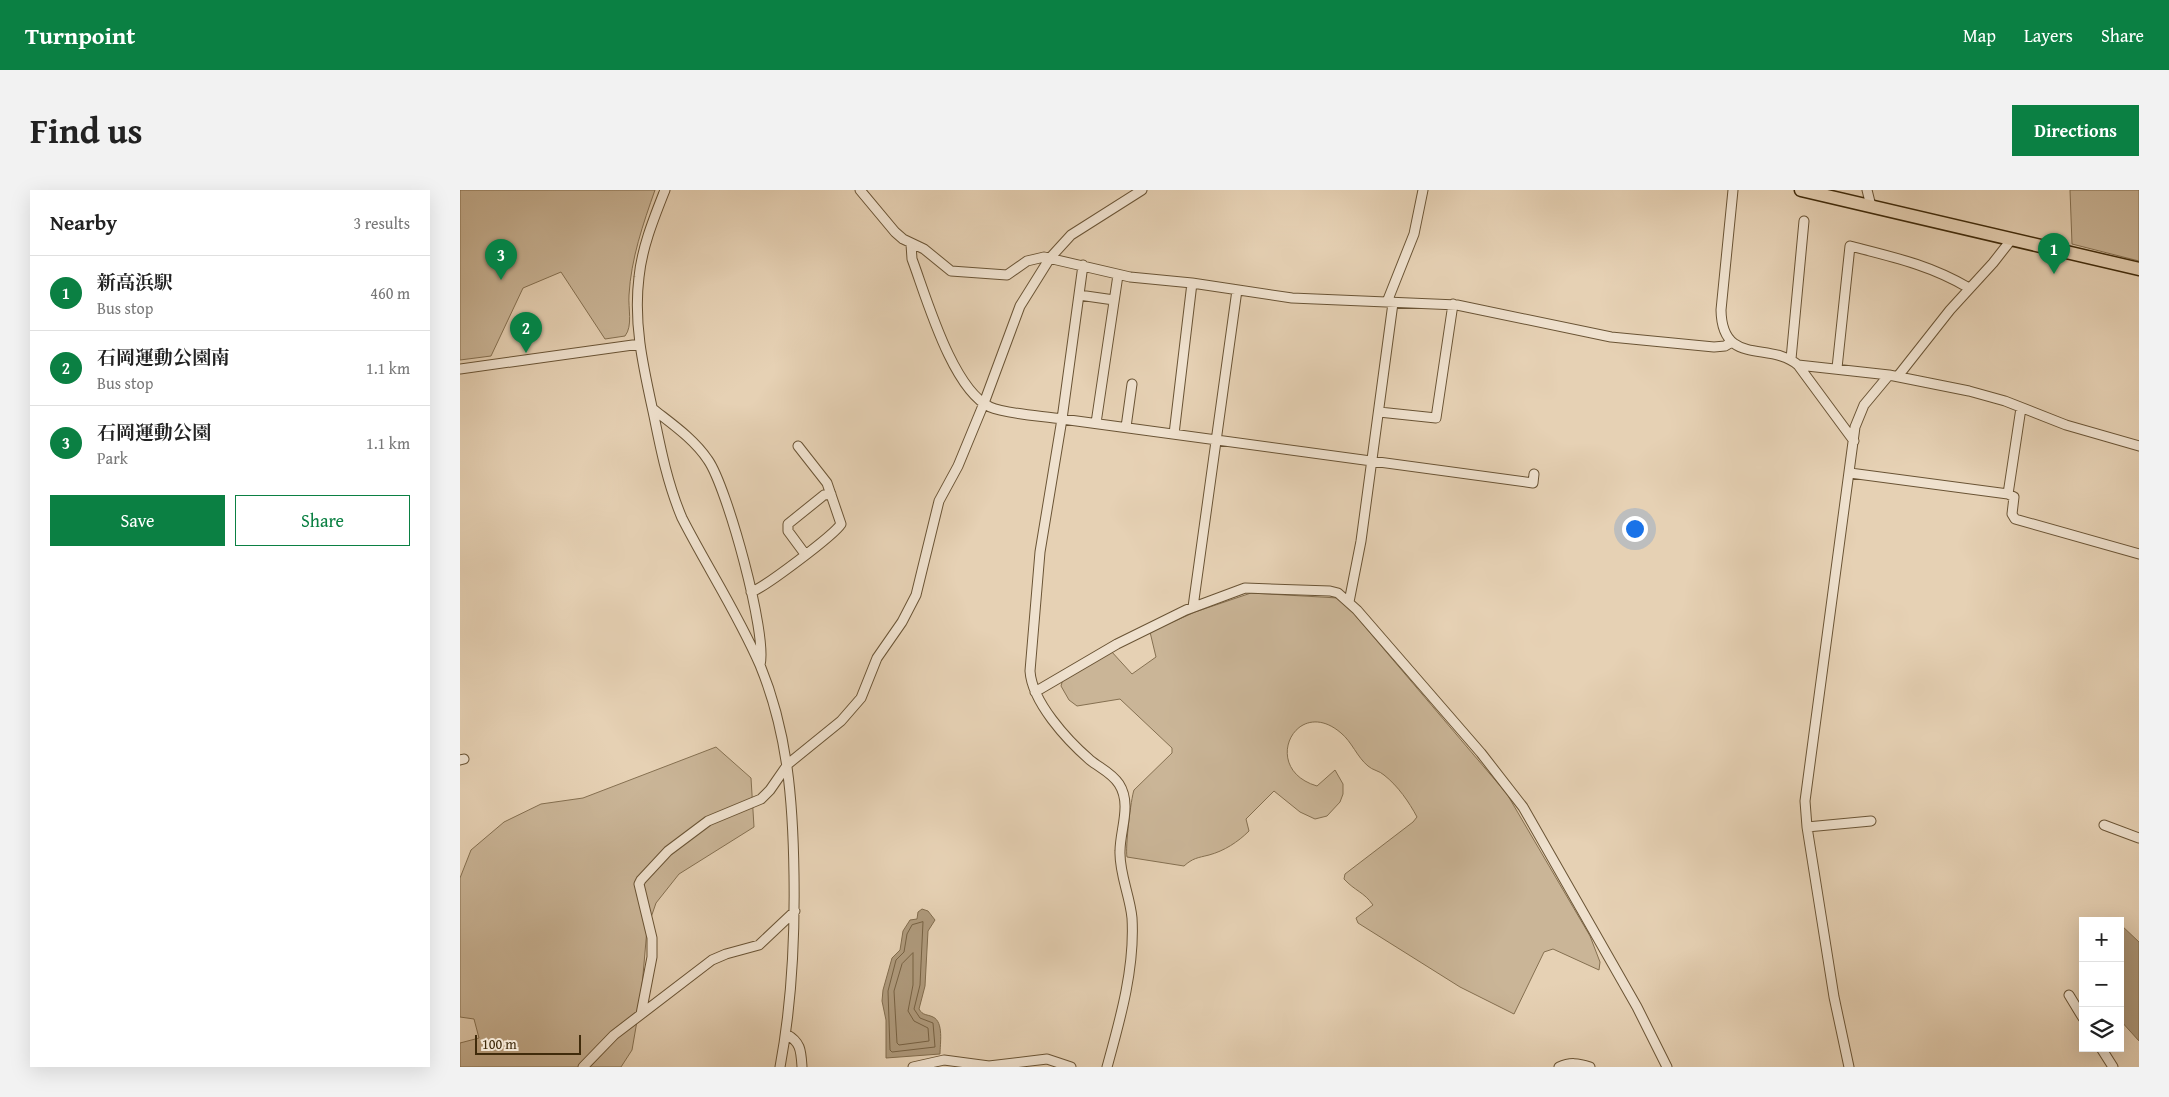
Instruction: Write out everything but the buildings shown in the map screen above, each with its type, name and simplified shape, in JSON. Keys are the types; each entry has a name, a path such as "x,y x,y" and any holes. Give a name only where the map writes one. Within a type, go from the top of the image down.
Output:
{"highway":[{"path":"1801,190 2139,269"}],"street":[{"path":"664,190 649,233 639,276 637,300 640,344 652,409 668,480 676,506 760,665 778,716 788,764 793,815 795,911 793,969 786,1034 780,1067"},
{"path":"860,190 895,232 912,244 924,249 951,271 1007,275 1034,258 1050,258 1118,275 1192,283 1292,298 1453,304 1611,337 1714,347 1725,346 1732,342"},
{"path":"641,1014 652,957 652,938 639,884 651,868 691,833 708,821 761,799 770,790 788,764 850,711 868,684 880,653 907,613 920,584 939,501 958,466 1020,306 1050,258 1071,235 1142,190"},
{"path":"1349,602 1379,412 1390,302 1414,234 1423,190"},
{"path":"1733,190 1721,310 1722,328 1732,342 1744,349 1795,362 1894,375 1969,390 2066,425 2139,446"},
{"path":"1867,190 1871,206"},
{"path":"1804,221 1795,362 1854,441"},
{"path":"1849,1067 1834,997 1807,827 1807,787 1854,441 1860,411 1993,263 2011,240"},
{"path":"912,244 912,259 952,361 968,386 984,403 994,409 1533,483 1534,474"},
{"path":"1837,368 1850,246 1911,261 1936,270 1969,288"},
{"path":"1083,265 1062,419 1040,552 1030,671 1035,692 1071,741 1091,760 1114,777 1123,794 1124,823 1120,852 1132,926 1122,1011 1106,1067"},
{"path":"1096,423 1118,275"},
{"path":"1174,434 1192,283"},
{"path":"1193,607 1238,290"},
{"path":"1079,295 1114,300"},
{"path":"1379,412 1436,418 1453,304"},
{"path":"460,369 640,344"},
{"path":"1126,427 1132,384"},
{"path":"2008,494 2020,408"},
{"path":"652,409 699,447 714,469 735,528 751,592 762,650 760,665"},
{"path":"751,592 758,590 840,526 840,521 825,480 798,446"},
{"path":"1850,474 2008,494 2014,497 2012,514 2015,519 2139,554"},
{"path":"805,554 788,531 788,524 824,495 831,494"},
{"path":"1035,692 1117,644 1193,607 1251,587 1338,593 1349,602 1481,753 1523,808 1637,1007 1667,1067"},
{"path":"1807,827 1871,821"},
{"path":"2104,825 2139,838"},
{"path":"583,1067 614,1035 712,960 759,945 795,911"},
{"path":"2069,995 2079,1011"},
{"path":"786,1034 795,1039 800,1046 802,1067"},
{"path":"2104,1052 2113,1067"},
{"path":"913,1067 944,1060 989,1066 1047,1059 1071,1067"},
{"path":"1559,1067 1578,1063 1590,1067"}],"shaded area":[{"path":"460,190 655,190 635,255 629,295 630,322 625,336 605,339 561,272 523,288 491,356 460,360"},
{"path":"2070,190 2139,190 2139,261 2072,244"},
{"path":"1251,593 1338,598 1354,614 1507,794 1590,936 1600,962 1599,970 1553,949 1544,952 1514,1014 1460,987 1358,923 1356,918 1373,905 1344,879 1345,874 1417,817 1407,800 1394,784 1364,762 1341,733 1325,723 1310,722 1298,728 1290,738 1287,751 1290,765 1300,777 1317,786 1335,770 1343,784 1343,794 1340,802 1327,816 1315,819 1300,812 1274,791 1246,819 1249,831 1225,849 1190,861 1184,866 1127,857 1131,803 1134,790 1172,753 1172,748 1120,699 1077,706 1069,700 1061,686 1063,679 1111,651 1132,674 1156,657 1150,632 1195,612"},
{"path":"716,747 751,778 754,827 679,874 656,903 647,929 641,998 632,1050 621,1067 460,1067 460,1043 479,1038 474,1019 460,1017 460,878 471,850 504,822 541,804 583,798"}],"water":[{"path":"922,909 928,911 935,920 928,931 925,986 919,1009 939,1023 941,1034 940,1054 886,1058 886,1020 882,1001 883,990 892,958 900,950 903,931 910,920 917,919 918,912"},
{"path":"2124,928 2139,942 2139,1041 2124,1024"}],"place":[{"name":"新高浜駅","path":"2054,274"},
{"name":"石岡運動公園","path":"501,280"},
{"name":"石岡運動公園南","path":"526,353"}]}
